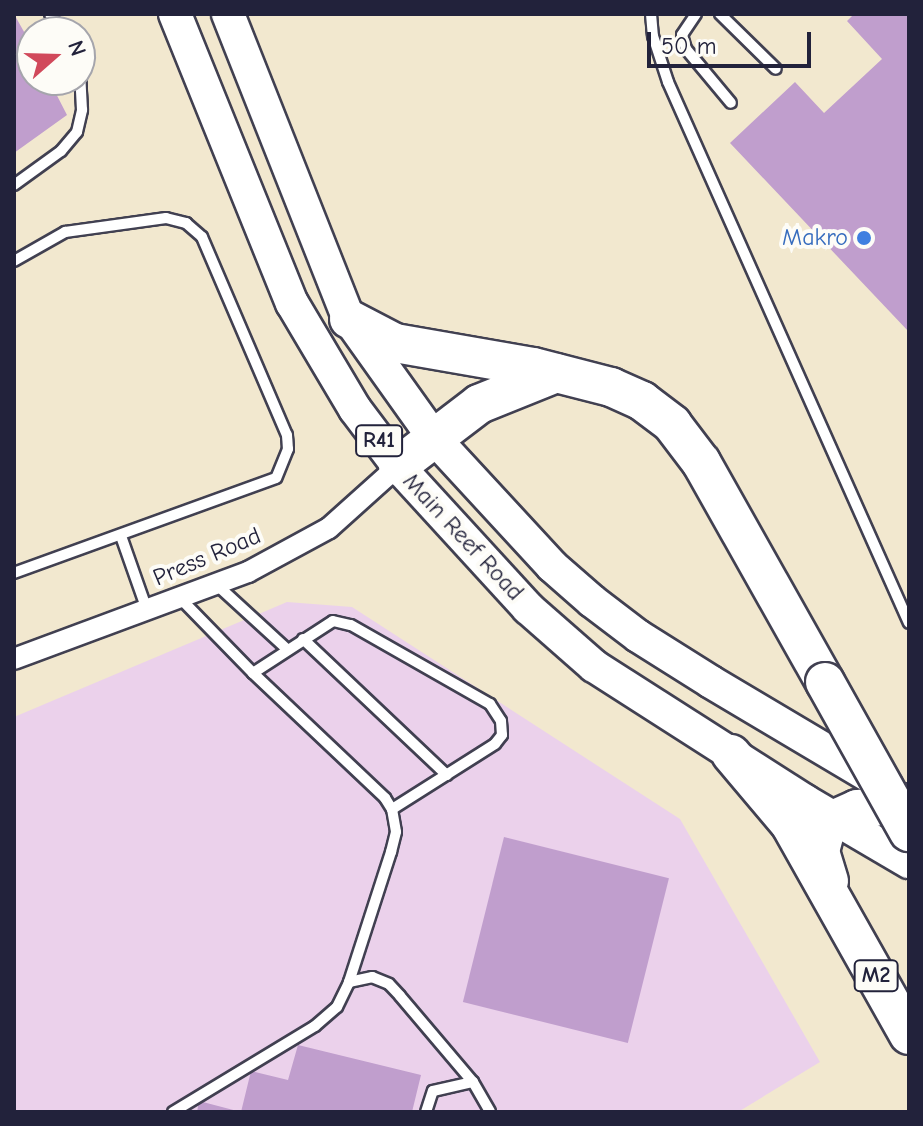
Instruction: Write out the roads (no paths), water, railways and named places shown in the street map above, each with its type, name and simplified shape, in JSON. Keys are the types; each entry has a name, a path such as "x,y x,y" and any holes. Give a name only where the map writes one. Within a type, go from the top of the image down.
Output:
{"highway":[{"path":"349,319 407,346 559,373 611,387 642,401 685,438 909,832"},
{"path":"398,466 479,404 559,373"},
{"path":"731,754 778,805 843,917"},
{"path":"843,917 820,851 826,829 837,818 857,809 909,802"},
{"name":"M2","path":"843,917 909,1035"}],"main road":[{"name":"Main Reef Road","path":"175,14 292,303 355,409 398,466 528,608 594,666 909,862"},
{"name":"Main Reef Road","path":"228,14 349,319 434,438 552,566 615,619 711,682 909,802"}],"street":[{"name":"Press Road","path":"14,659 248,572 329,528 398,466"}],"lane":[{"path":"651,14 653,36 668,82 909,623"},
{"path":"696,14 682,35 686,49 731,103"},
{"path":"720,14 776,69"},
{"path":"14,185 61,151 77,132 82,110 81,96"},
{"path":"14,261 43,241 65,232 166,218 186,223 202,237 287,435 286,462 276,478 14,573"},
{"path":"121,536 147,610"},
{"path":"217,585 288,650"},
{"path":"173,1112 315,1026 337,1007 349,982 396,832 392,809 385,798 253,673 180,598"},
{"path":"253,673 333,621 351,625 490,704 501,721 502,735 447,775 392,809"},
{"path":"303,639 447,775"},
{"path":"349,982 372,977 389,984 473,1082 490,1112"},
{"path":"426,1112 433,1091 473,1082"}],"place":[{"name":"Makro","path":"864,238"}]}
